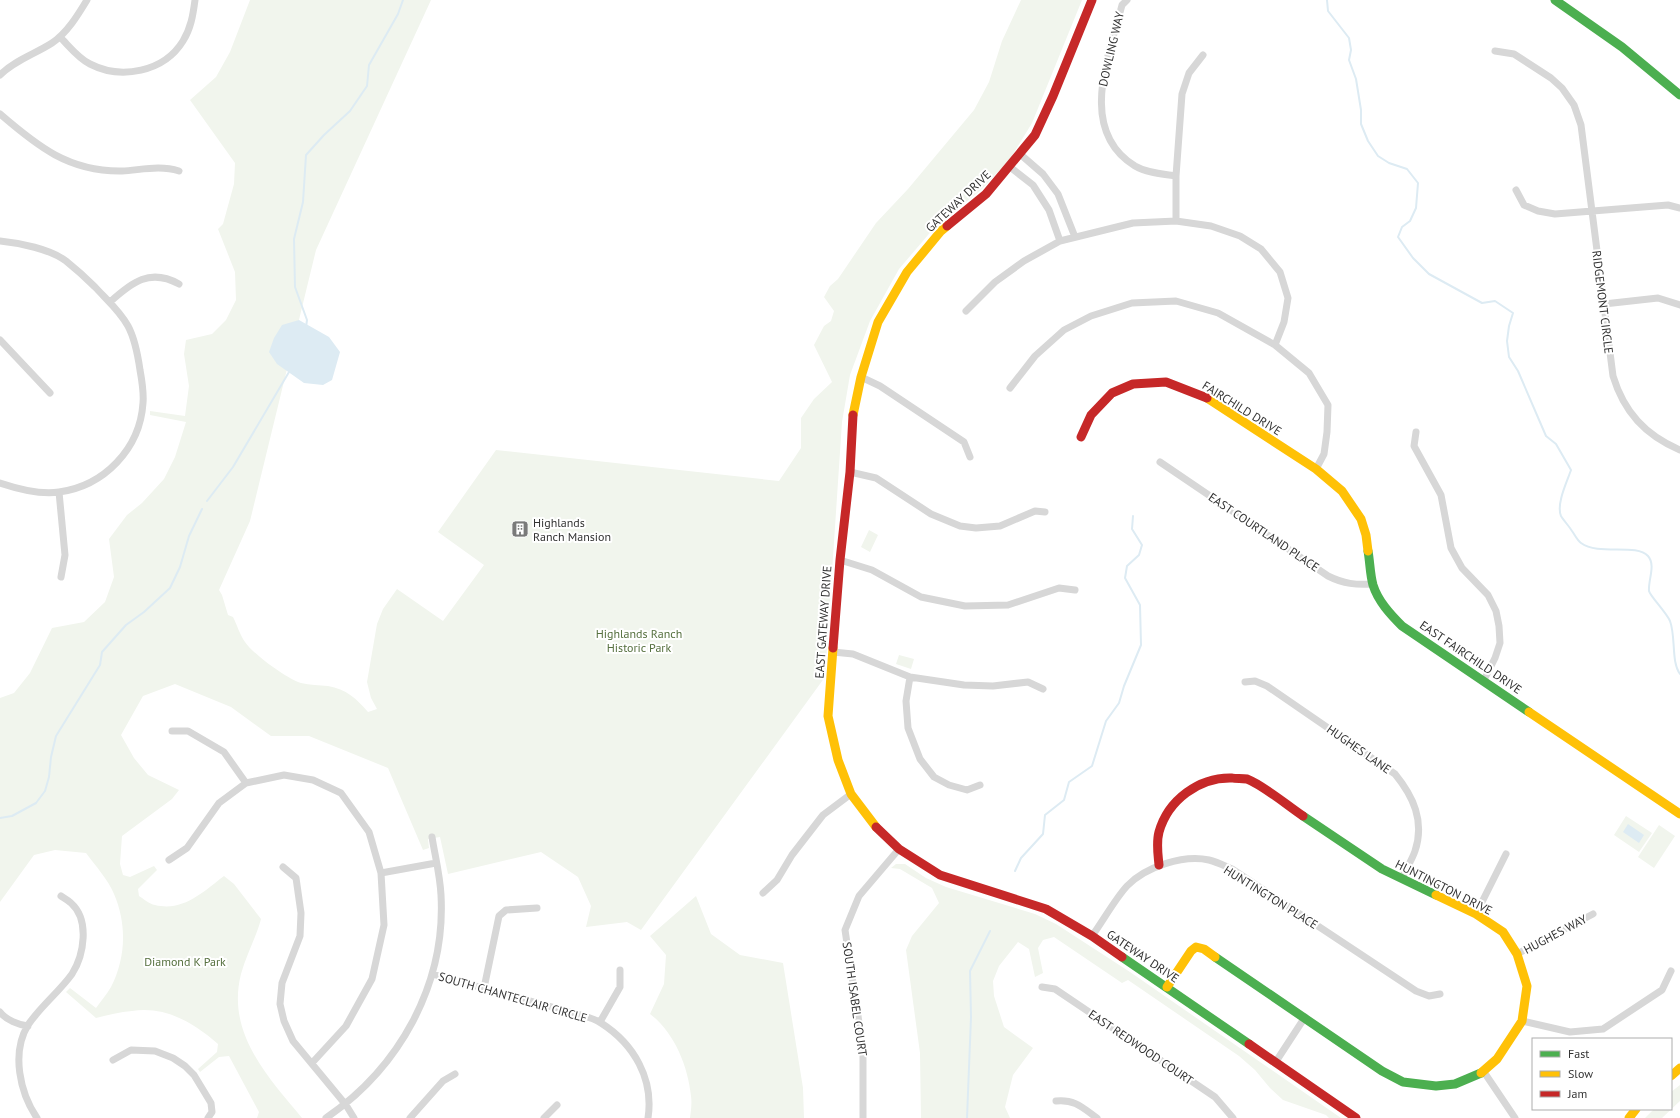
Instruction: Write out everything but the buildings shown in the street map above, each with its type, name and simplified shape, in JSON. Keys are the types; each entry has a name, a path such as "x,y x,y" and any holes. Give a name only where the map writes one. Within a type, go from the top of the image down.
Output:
{"street":[{"path":"0,75 18,60 52,43 60,37 87,0"},
{"path":"60,37 90,64 115,72 129,72 144,69 162,62 183,42 191,25 195,0"},
{"name":"GATEWAY DRIVE","path":"861,377 878,322 907,272 941,231 986,194 1010,167 1035,135 1053,96 1092,0"},
{"name":"DOWLING WAY","path":"1127,0 1122,5 1101,88 1103,122 1109,138 1122,156 1136,166 1151,172 1176,176"},
{"path":"1555,0 1622,47 1680,95"},
{"name":"RIDGEMONT CIRCLE","path":"1495,51 1514,54 1551,78 1562,88 1574,105 1581,125 1613,376 1620,396 1633,416 1644,429 1655,438 1680,450"},
{"path":"1176,221 1176,176 1182,94 1189,74 1203,55"},
{"path":"0,114 40,147 72,162 111,170 166,167 179,171"},
{"path":"1020,154 1043,174 1058,194 1075,237"},
{"path":"1010,167 1033,185 1049,210 1060,241"},
{"path":"1516,190 1524,205 1538,211 1555,214 1662,205 1680,208"},
{"path":"966,311 995,282 1024,261 1060,241 1133,223 1176,221 1211,226 1240,236 1261,248 1280,272 1288,298 1284,322 1275,345"},
{"path":"0,241 26,246 65,260 110,302 124,318 133,338 142,381 143,402 140,420 129,448 110,470 88,484 59,492 46,493 24,490 0,483"},
{"path":"110,302 135,282 144,278 153,276 163,277 179,284"},
{"path":"1604,304 1658,298 1680,305"},
{"path":"1010,388 1035,356 1064,330 1091,316 1132,303 1176,301 1218,313 1275,345 1309,373 1328,405 1327,432 1324,454 1316,468"},
{"path":"0,340 50,393"},
{"path":"861,377 880,386 964,442 970,457"},
{"name":"EAST GATEWAY DRIVE","path":"861,377 853,416 850,472 840,560 828,716 838,760 851,794 874,825 899,849"},
{"name":"FAIRCHILD DRIVE","path":"1081,438 1091,415 1112,393 1133,384 1166,382 1203,395 1316,468"},
{"path":"1416,432 1414,446 1442,495 1451,548 1462,568 1488,595 1496,611 1500,643 1495,658 1484,680"},
{"name":"EAST COURTLAND PLACE","path":"1160,462 1328,576 1340,582 1352,585 1374,584"},
{"name":"EAST FAIRCHILD DRIVE","path":"1316,468 1342,490 1361,519 1366,535 1374,584 1378,596 1384,606 1402,626 1484,680 1680,814"},
{"path":"850,472 876,478 931,514 960,526 976,528 1000,526 1035,511 1045,512"},
{"path":"59,492 65,555 61,577"},
{"path":"840,560 872,570 921,597 965,606 1008,605 1058,588 1075,590"},
{"path":"833,652 852,654 910,677 964,685 993,686 1028,682 1043,689"},
{"path":"910,677 906,702 908,728 920,759 934,777 949,785 967,790 980,785"},
{"name":"HUGHES LANE","path":"1245,682 1255,681 1267,686 1395,774 1406,788 1416,806 1419,826 1416,850 1402,878"},
{"path":"172,731 188,731 224,752 246,783"},
{"path":"169,860 188,848 219,803 246,783 284,775 313,780 341,793 369,832 381,873 384,925 372,979 346,1026 312,1064"},
{"name":"HUNTINGTON DRIVE","path":"1159,865 1159,832 1170,810 1184,795 1203,782 1222,778 1246,780 1260,786 1382,869 1476,914 1503,932 1517,954 1527,986 1522,1021 1497,1058 1484,1072 1455,1084 1436,1086 1403,1082 1382,1071 1204,948 1196,947 1190,951 1166,987"},
{"path":"763,893 777,880 792,855 823,815 851,794"},
{"path":"326,1118 346,1105 375,1076 398,1047 419,1010 432,974 440,925 441,896 432,837"},
{"name":"GATEWAY DRIVE","path":"899,849 940,875 1046,909 1092,936 1356,1118"},
{"name":"SOUTH ISABEL COURT","path":"863,1118 863,1049 846,930 859,896 899,849"},
{"path":"1476,914 1506,854"},
{"name":"HUNTINGTON PLACE","path":"1092,936 1128,886 1145,873 1159,865 1189,859 1209,860 1232,869 1416,991 1429,996 1440,994"},
{"path":"381,873 436,863"},
{"path":"283,867 296,878 302,914 300,936 282,983 280,1004 284,1021 293,1041 346,1105 354,1118"},
{"path":"37,1118 25,1096 20,1079 19,1056 23,1038 28,1026 72,973 82,952 84,930 79,913 72,903 61,896"},
{"path":"484,988 499,916 506,910 537,908"},
{"name":"HUGHES WAY","path":"1517,954 1593,914"},
{"path":"600,1022 620,988 620,970"},
{"path":"1522,1021 1570,1032 1603,1028 1662,990 1671,971"},
{"name":"SOUTH CHANTECLAIR CIRCLE","path":"432,974 581,1015 600,1022 616,1033 629,1046 639,1062 648,1088 650,1106 648,1118"},
{"name":"EAST REDWOOD COURT","path":"1042,987 1055,990 1215,1097 1233,1118"},
{"path":"0,1012 2,1015 21,1026 28,1026"},
{"path":"1275,1063 1305,1017"},
{"path":"113,1060 131,1050 156,1051 185,1066 194,1075 211,1103 212,1112 208,1118"},
{"path":"1672,1075 1680,1068"},
{"path":"1484,1072 1515,1118"},
{"path":"410,1118 443,1081 456,1074"},
{"path":"1056,1101 1066,1100 1075,1102 1098,1118"},
{"path":"544,1118 557,1105"},
{"path":"1629,1118 1635,1110"}],"green space":[{"name":"Highlands Ranch Historic Park","path":"250,0 431,0 316,250 250,521 219,590 228,615 233,617 243,639 249,647 263,659 287,677 295,681 311,685 334,687 346,692 360,703 368,712 377,709 371,698 367,682 377,624 383,609 397,589 443,621 484,565 438,532 496,450 779,481 801,448 801,418 814,399 832,382 814,345 824,326 831,321 834,311 824,297 830,286 838,279 876,223 908,189 974,110 989,82 1002,41 1021,0 1082,0 1032,123 1010,159 982,189 934,228 899,269 870,321 850,375 842,422 825,677 641,930 627,922 586,927 591,906 578,877 541,852 448,874 440,837 428,839 429,848 423,850 388,768 309,736 271,736 231,707 175,684 143,696 121,735 134,758 148,775 179,790 172,799 122,836 120,864 123,875 130,877 154,866 157,870 138,889 139,896 149,903 165,906 175,906 192,899 224,876 234,884 261,919 241,974 238,995 239,1016 253,1053 276,1086 302,1118 257,1118 259,1112 229,1056 219,1057 200,1072 198,1069 217,1052 218,1044 209,1036 189,1023 168,1014 144,1010 123,1012 96,1018 66,992 70,988 96,1008 111,987 120,964 122,953 123,929 118,905 109,884 86,853 55,850 34,855 0,902 0,698 14,693 30,673 52,628 84,622 105,602 114,577 109,539 127,515 142,503 164,479 175,457 186,422 150,415 150,411 185,416 189,386 184,354 186,340 212,334 226,320 236,300 235,272 218,229 223,224 234,184 235,163 190,100 216,77 230,52"},
{"path":"869,530 878,535 870,552 861,547"},
{"path":"899,655 914,659 911,669 896,664"},
{"path":"1626,816 1652,833 1639,852 1614,835"},
{"path":"1659,825 1675,836 1654,868 1638,857"},
{"path":"896,864 905,864 926,878 946,887 1035,914 1056,924 1130,972 1341,1118 1329,1118 1326,1115 1283,1100 1270,1088 1255,1070 1239,1056 1128,980 1122,983 1054,937 1043,940 1038,948 1043,973 1035,977 1029,949 1018,942 999,966 993,981 994,996 1004,1027 1033,1048 1013,1075 1005,1107 1010,1118 921,1118 920,1053 906,950 912,936 939,903 932,888 900,869 891,868"},
{"path":"696,896 711,934 740,955 783,963 803,1088 804,1118 690,1118 691,1096 687,1073 683,1062 673,1040 659,1021 650,1014 664,984 666,955 650,936"},
{"path":"1680,1085 1680,1101 1672,1109 1672,1091"},
{"path":"1653,1110 1670,1110 1662,1118 1645,1118"}],"shaded area":[{"path":"299,320 329,337 340,352 332,380 323,385 304,383 277,364 269,352 274,338 282,325"},
{"path":"1628,824 1644,835 1639,843 1623,832"}],"waterway":[{"path":"306,327 307,320 295,287 294,239 303,202 306,155 324,135 350,111 367,86 369,65 398,14 403,0"},
{"path":"1327,0 1328,11 1349,38 1351,50 1349,60 1356,79 1361,110 1361,124 1368,141 1378,156 1389,163 1407,169 1418,183 1416,208 1410,221 1402,227 1398,237 1413,258 1429,274 1482,303 1495,301 1513,313 1507,341 1509,357 1518,371 1546,436 1556,444 1571,470 1561,499 1561,516 1578,540 1589,547 1597,549 1635,550 1648,556 1652,568 1649,591 1670,621 1673,634 1675,663 1680,674"},
{"path":"207,501 233,467 289,372"},
{"path":"0,818 12,816 36,803 45,791 56,736 100,665 102,652 126,625 144,612 170,588 180,567 189,536 202,509"},
{"path":"1015,871 1021,858 1043,834 1045,815 1064,800 1069,782 1092,766 1106,721 1119,703 1124,686 1141,645 1140,605 1125,578 1127,566 1139,555 1142,545 1132,529 1133,516"},
{"path":"967,1118 971,1017 970,971 990,931"}],"traffic: fast":[{"path":"1555,0 1622,47 1680,95"},
{"path":"1368,551 1371,577 1375,591 1393,617 1402,626 1529,712"},
{"path":"1303,816 1382,869 1436,895"},
{"path":"1122,957 1249,1044"},
{"path":"1215,957 1382,1071 1403,1082 1436,1086 1455,1084 1481,1073"}],"traffic: slow":[{"path":"853,415 861,377 878,322 907,272 941,231 947,226"},
{"path":"1207,398 1316,469 1342,491 1361,519 1366,535 1368,551"},
{"path":"833,648 828,716 838,760 851,794 876,827"},
{"path":"1529,712 1680,814"},
{"path":"1436,895 1476,914 1503,932 1517,954 1527,986 1522,1021 1497,1059 1481,1073"},
{"path":"1167,987 1191,951 1196,947 1204,949 1215,957"},
{"path":"1672,1075 1680,1068"},
{"path":"1629,1118 1635,1110"}],"traffic: jam":[{"path":"947,226 986,194 1035,135 1053,96 1092,0"},
{"path":"1081,437 1091,415 1112,393 1133,384 1166,382 1207,398"},
{"path":"833,648 840,560 850,472 853,415"},
{"path":"1159,865 1158,840 1163,820 1177,801 1186,793 1197,786 1208,782 1232,778 1247,779 1268,791 1303,816"},
{"path":"876,827 899,849 940,875 1046,909 1092,936 1122,957"},
{"path":"1249,1044 1356,1118"}],"place":[{"name":"Highlands Ranch Mansion","path":"520,529"}],"park label":[{"name":"Diamond K Park","path":"185,961"}]}
